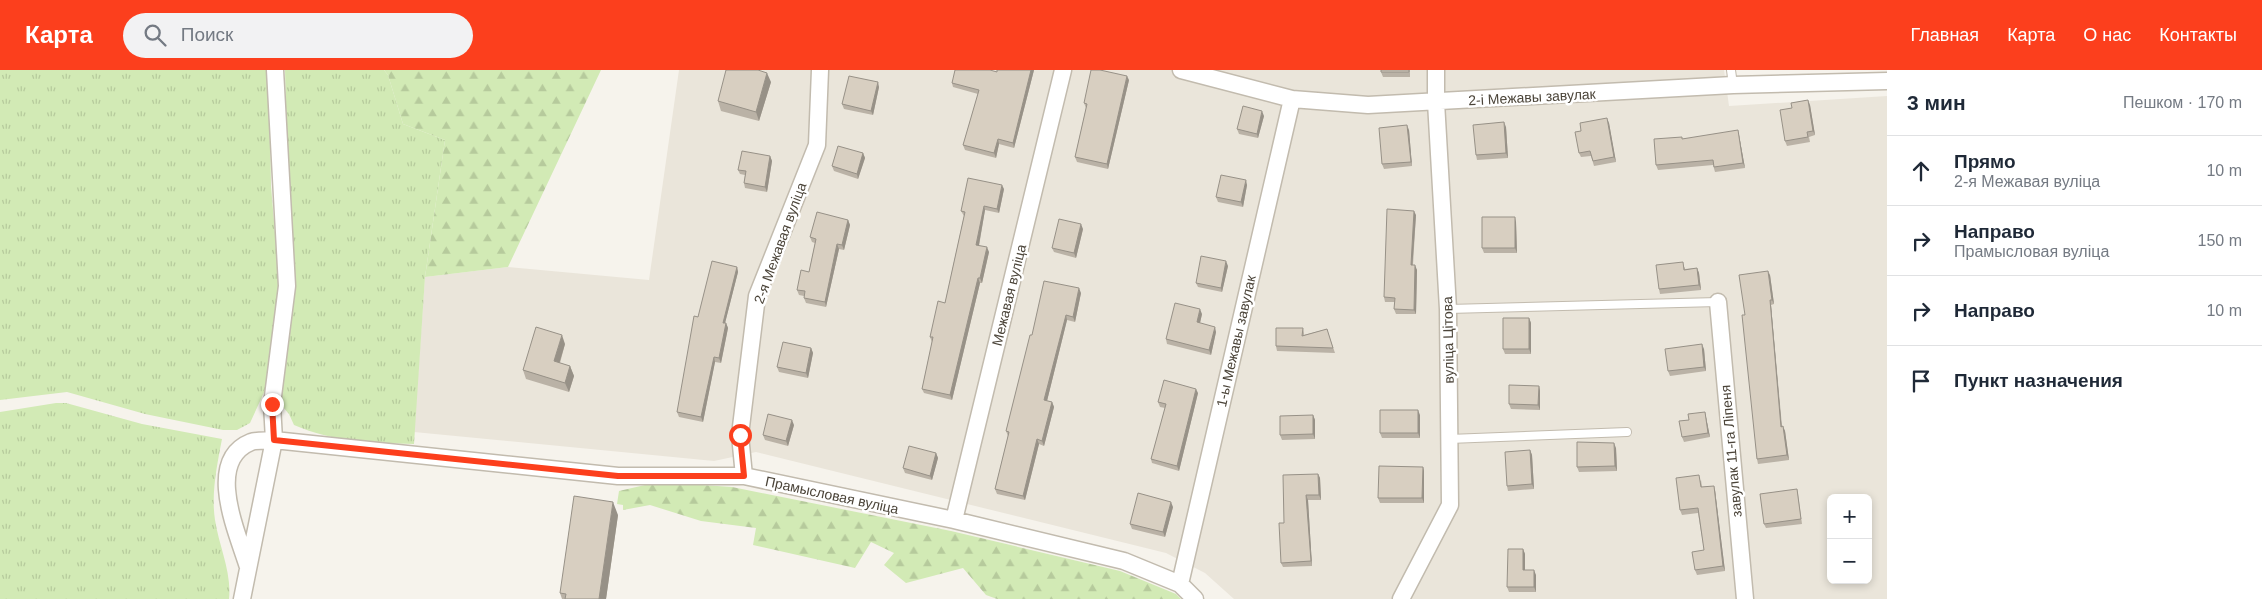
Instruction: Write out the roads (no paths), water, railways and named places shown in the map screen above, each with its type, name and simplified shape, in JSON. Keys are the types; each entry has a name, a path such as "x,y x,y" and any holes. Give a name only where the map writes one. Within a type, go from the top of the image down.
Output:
{"street":[{"path":"242,599 274,440 272,404 287,286 275,70"},
{"name":"2-я Межавая вуліца","path":"744,476 740,435 757,296 817,145 820,70"},
{"name":"Межавая вуліца","path":"954,520 1062,70"},
{"name":"2-і Межавы завулак","path":"1182,70 1292,99 1368,105 1436,102 1732,77 1887,81"},
{"name":"вуліца Цітова","path":"1401,599 1450,505 1448,309 1436,102 1436,70"},
{"name":"1-ы Межавы завулак","path":"1180,584 1292,99"},
{"name":"завулак 11-га Ліпеня","path":"1718,302 1745,599"},
{"name":"Прамысловая вуліца","path":"248,568 229,505 226,477 234,454 251,442 274,440 618,476 744,476 954,520 1124,561 1180,584 1195,599"}],"lane":[{"path":"1448,309 1718,302"},
{"path":"1449,439 1627,432"}]}
